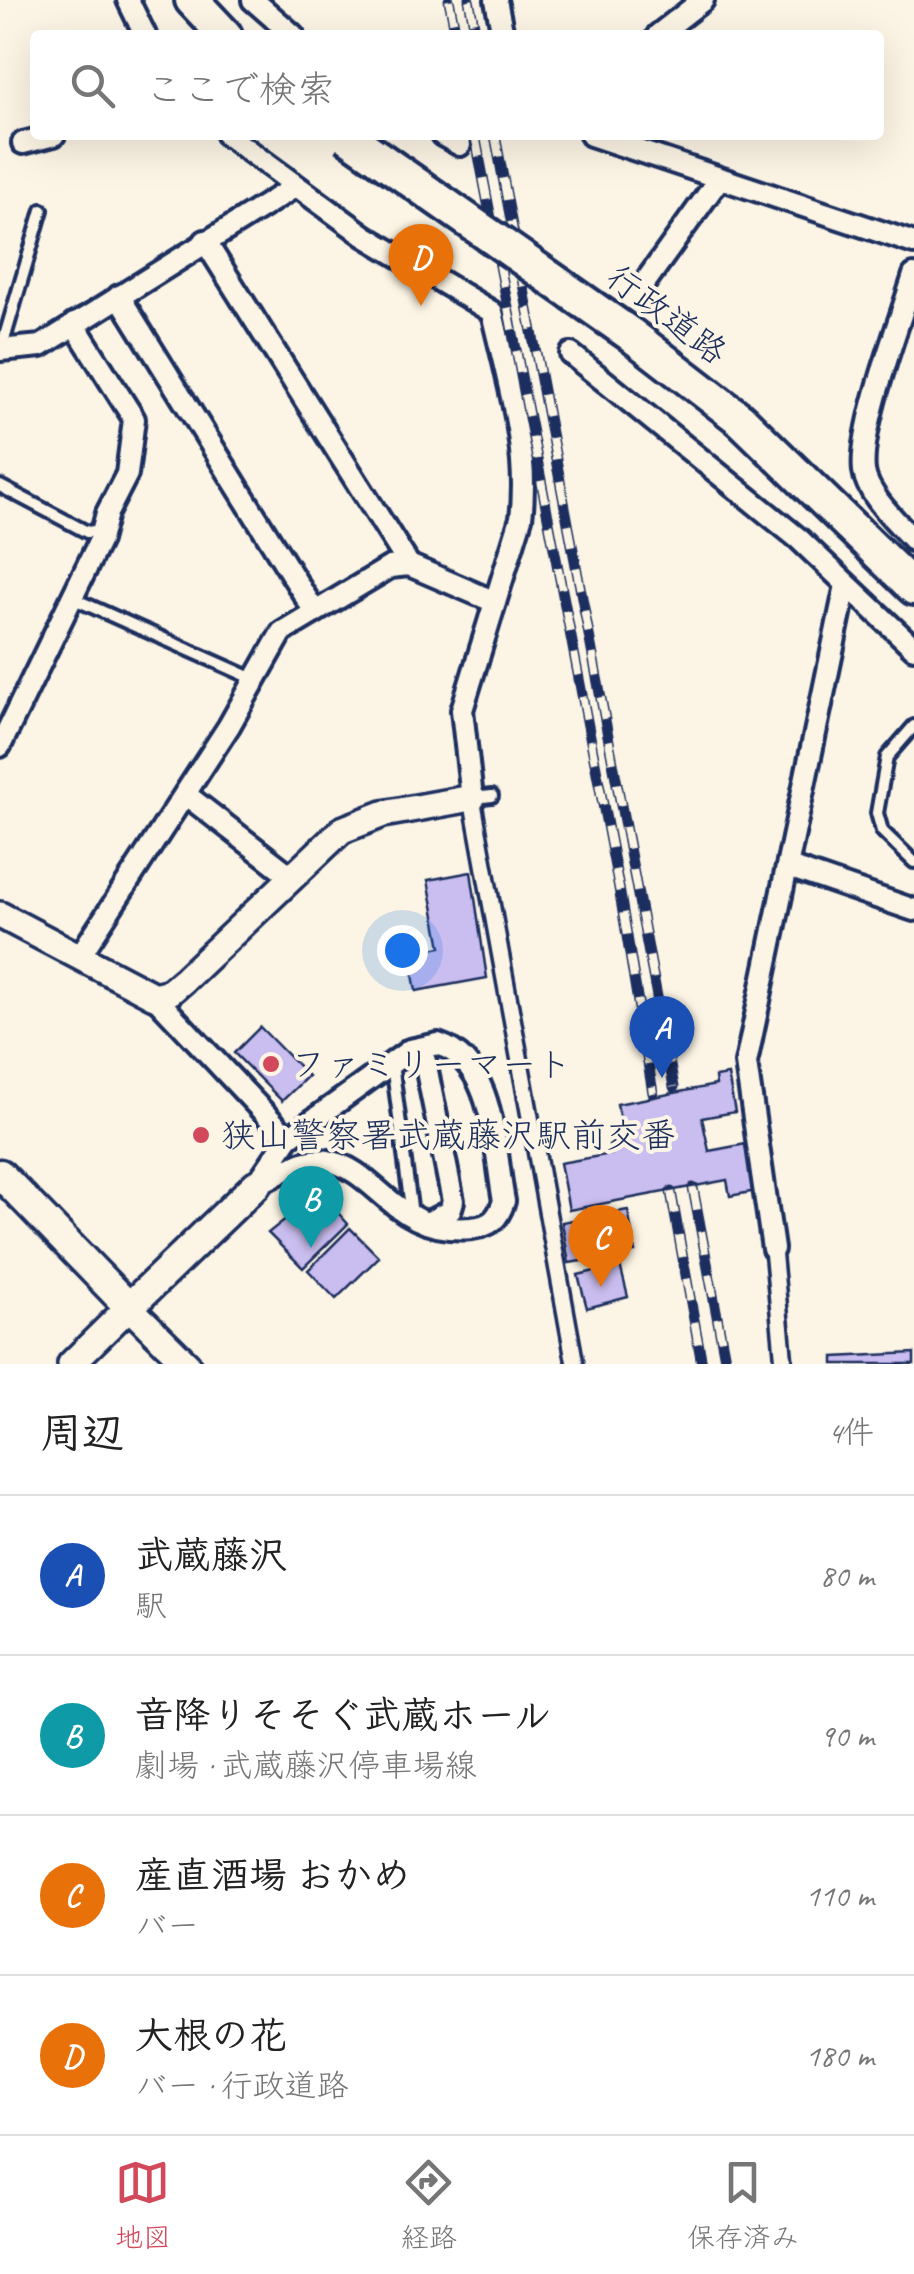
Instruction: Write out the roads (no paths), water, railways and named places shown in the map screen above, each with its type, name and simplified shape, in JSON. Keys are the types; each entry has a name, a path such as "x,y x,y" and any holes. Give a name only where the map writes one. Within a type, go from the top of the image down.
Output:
{"highway":[{"path":"192,0 220,30"},
{"name":"行政道路","path":"353,140 630,334 740,419 914,588"}],"main road":[{"path":"0,1174 128,1306 256,1185"}],"street":[{"path":"128,0 143,30"},
{"path":"664,30 703,0"},
{"path":"255,1 287,30"},
{"path":"503,4 504,30"},
{"path":"23,144 37,140"},
{"path":"234,140 365,236 492,312 521,446 525,486 521,518 462,710 482,797 576,1364"},
{"path":"605,140 914,243"},
{"path":"646,281 718,179"},
{"path":"1,350 41,346 296,186"},
{"path":"205,240 409,565"},
{"path":"914,275 873,414 864,472 880,500 914,541"},
{"path":"118,296 315,612"},
{"path":"0,746 72,598 126,474 134,419 74,324"},
{"path":"570,354 799,540 914,648"},
{"path":"81,954 229,726 252,678 282,632 390,567 409,565 495,602"},
{"path":"784,1364 746,1064 846,585"},
{"path":"184,794 292,877"},
{"path":"154,996 170,992 342,830 363,820 482,797"},
{"path":"789,867 914,910"},
{"path":"0,915 81,954 154,996 288,1138"},
{"path":"438,1044 468,1060 480,1081 504,1201 498,1218 485,1226 459,1229 420,1220 331,1161 314,1160 256,1185 288,1138 410,1050 438,1044"},
{"path":"410,1050 425,1061 453,1201 450,1211 420,1220"},
{"path":"71,1364 128,1306 187,1364"}],"lane":[{"path":"1,350 42,210"},
{"path":"0,486 87,532 103,530"},
{"path":"72,598 252,678"},
{"path":"914,726 887,757 877,813 882,831 914,862"},
{"path":"392,1062 420,1220"}],"railway":[{"path":"449,0 455,30"},
{"path":"469,0 475,30"},
{"path":"476,140 619,888 653,1093"},
{"path":"496,140 674,1087"},
{"path":"693,1188 726,1364"},
{"path":"671,1192 702,1364"}],"place":[{"name":"大根の花","path":"421,306"},
{"name":"ファミリーマート","path":"271,1064"},
{"name":"武蔵藤沢","path":"662,1078"},
{"name":"狭山警察署武蔵藤沢駅前交番","path":"201,1135"},
{"name":"音降りそそぐ武蔵ホール","path":"311,1248"},
{"name":"産直酒場 おかめ","path":"601,1287"}]}
